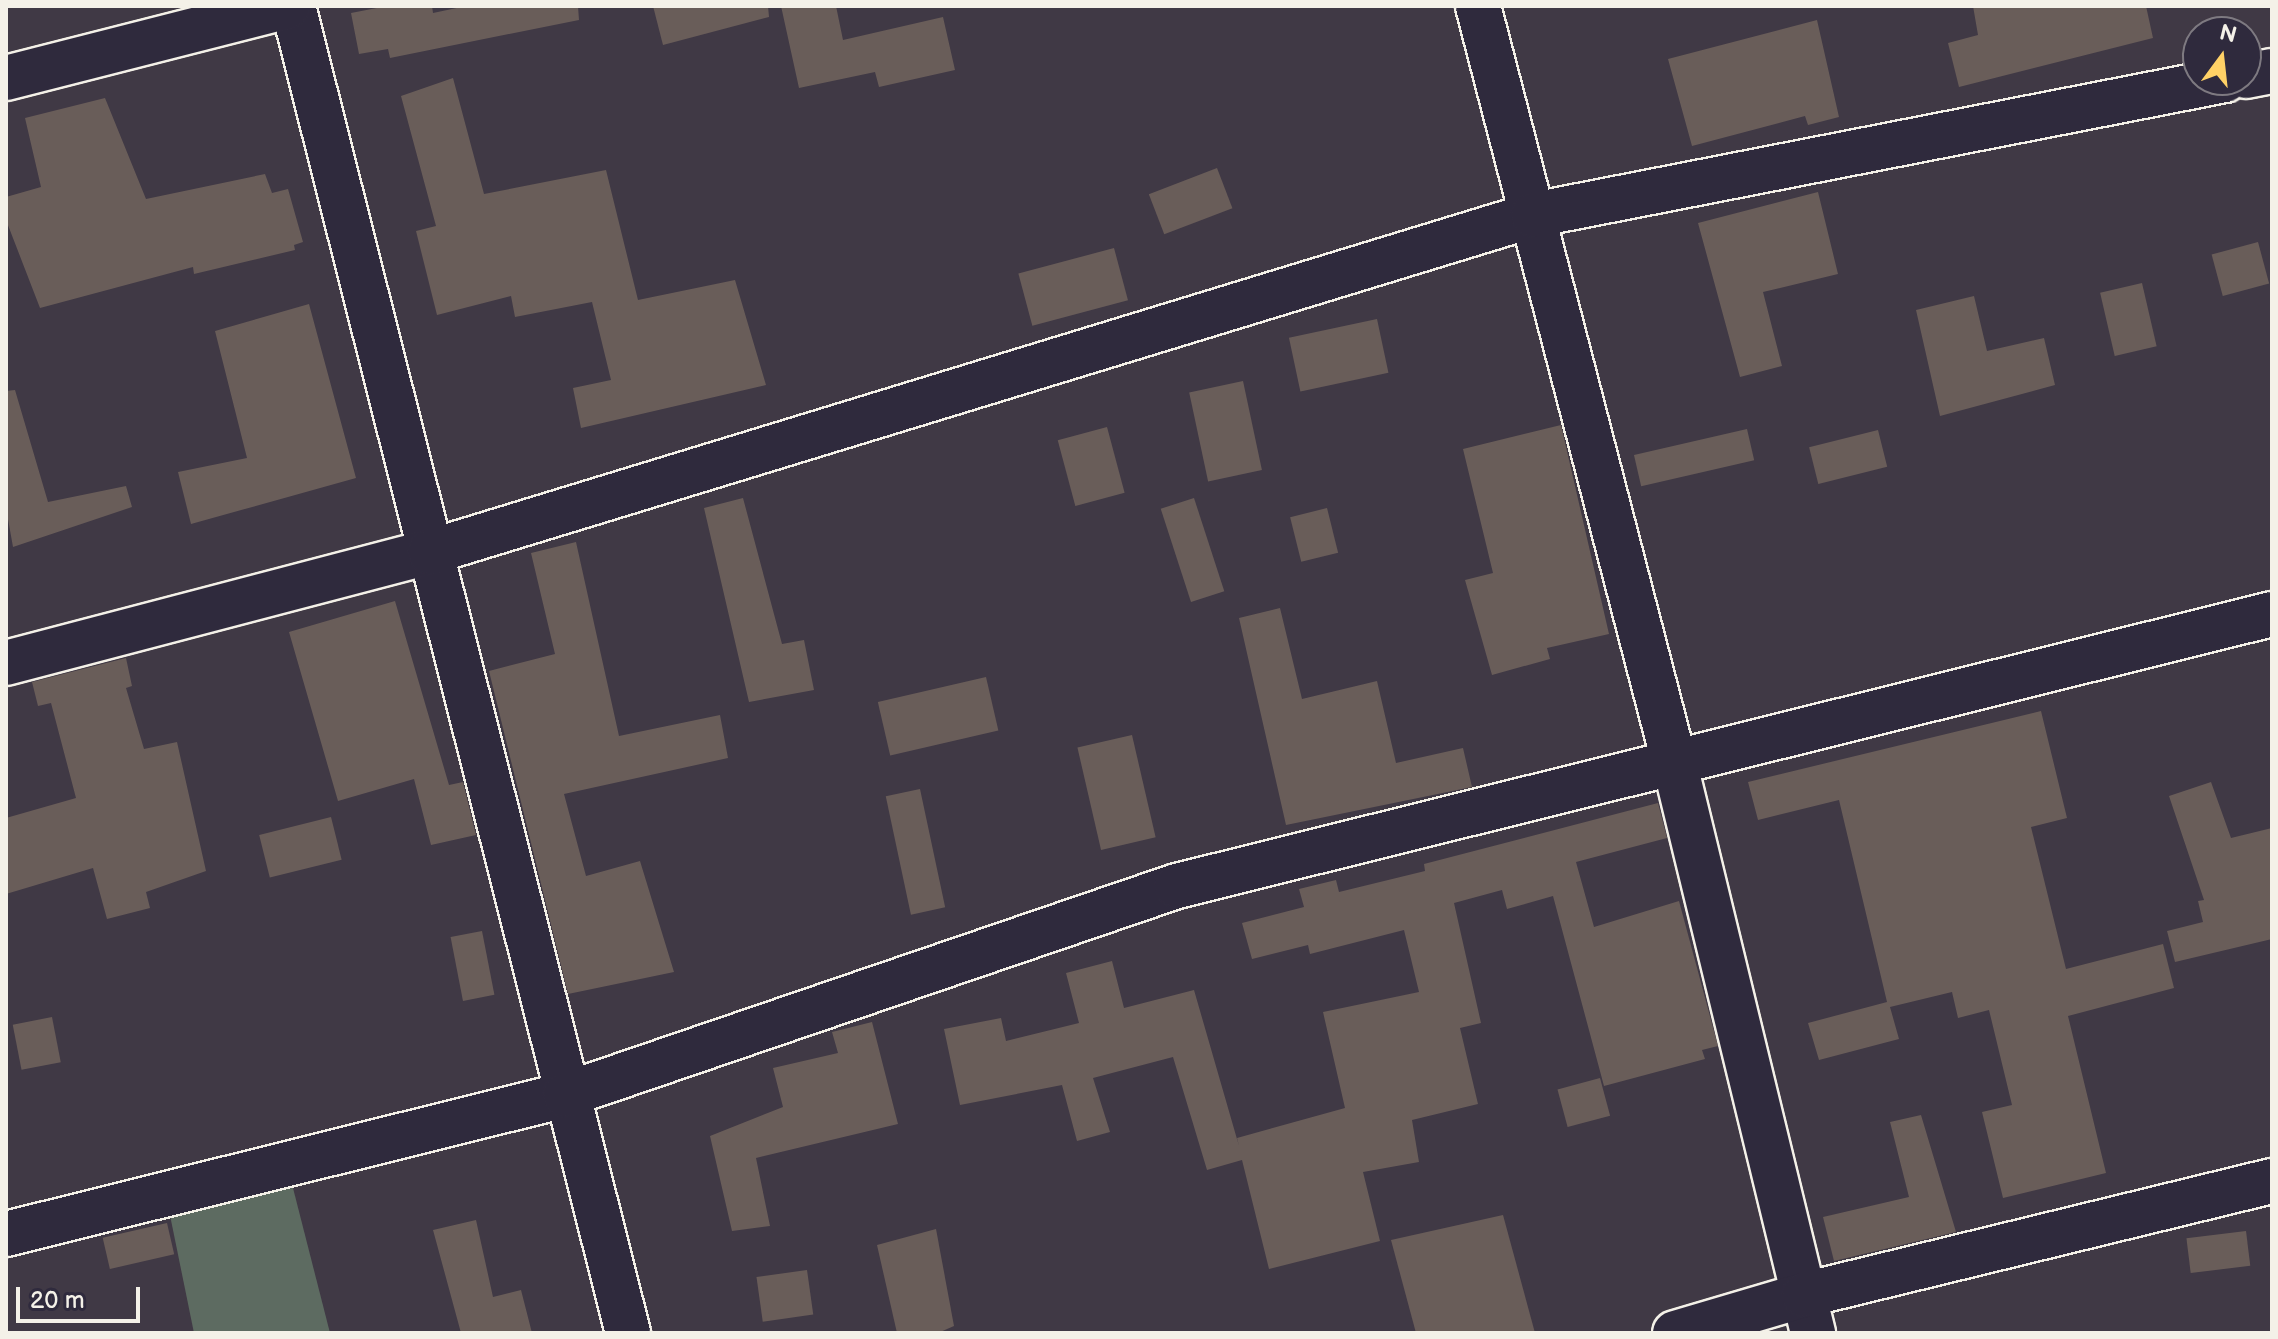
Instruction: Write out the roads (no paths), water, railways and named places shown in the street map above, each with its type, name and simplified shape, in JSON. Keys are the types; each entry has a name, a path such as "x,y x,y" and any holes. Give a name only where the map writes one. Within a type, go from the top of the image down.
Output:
{"street":[{"path":"6,78 290,6 628,1333"},
{"path":"1478,6 1675,765 1809,1314"},
{"path":"6,663 430,552 1533,215 2182,88"},
{"path":"6,1234 565,1095 1177,886 1675,765 2272,614"},
{"path":"1675,1333 1809,1314 2272,1181"}]}
